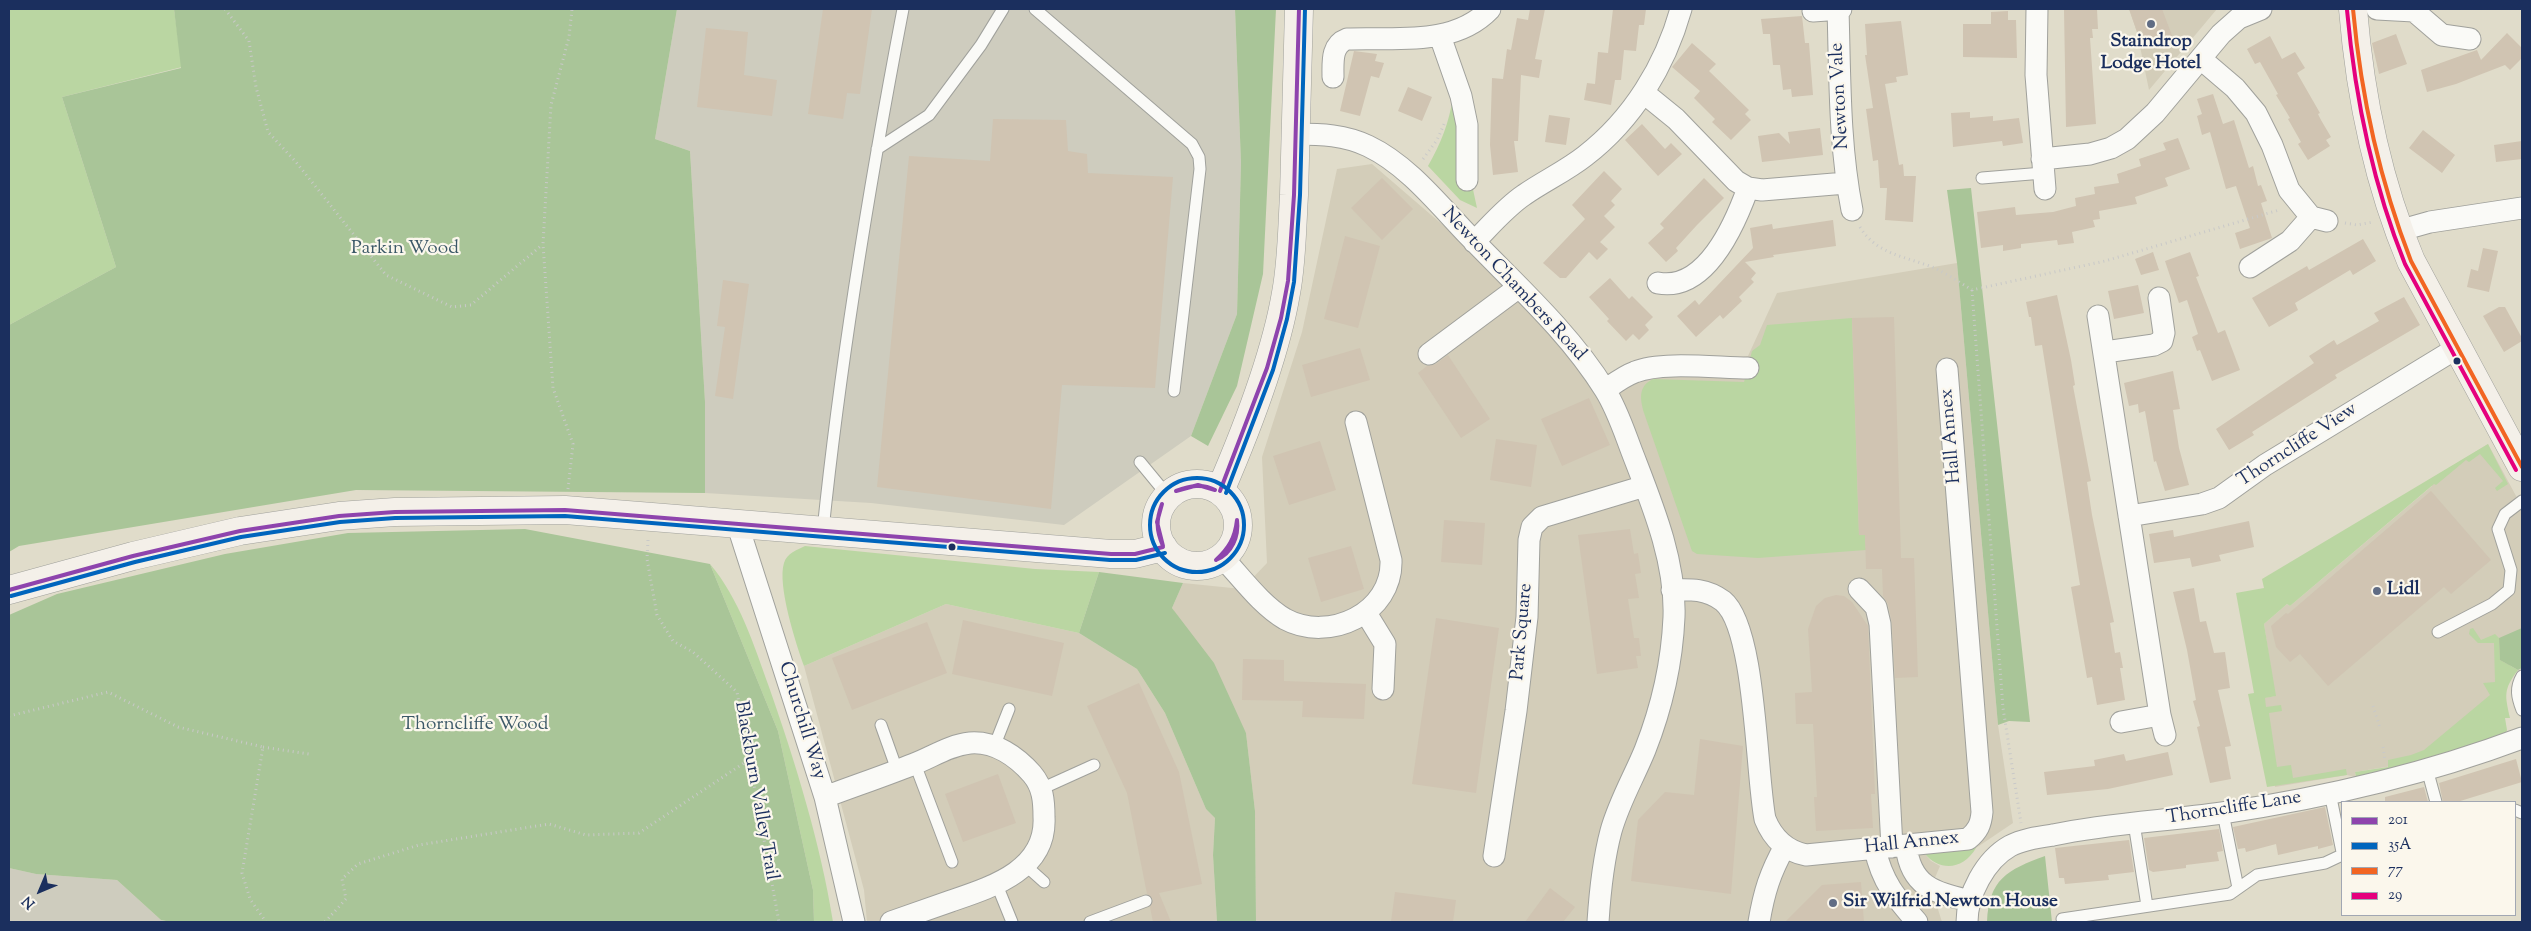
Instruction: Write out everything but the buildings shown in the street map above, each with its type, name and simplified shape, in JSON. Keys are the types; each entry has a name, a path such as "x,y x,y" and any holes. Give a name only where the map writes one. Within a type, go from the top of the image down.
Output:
{"street":[{"path":"1220,491 1240,447 1266,368 1286,294 1291,250 1299,9"},
{"path":"1333,77 1335,49 1340,42 1347,39 1440,36 1470,26 1490,9"},
{"path":"1474,242 1524,195 1554,178 1587,155 1618,125 1644,93 1662,62 1682,9"},
{"name":"Newton Vale","path":"1813,11 1839,9 1846,183 1852,210"},
{"path":"2038,9 2036,75 2043,174 2090,154 2111,148 2127,139 2155,113 2221,34 2240,18 2260,9"},
{"path":"2353,9 2363,98 2376,158 2398,231 2411,261 2522,467"},
{"path":"2377,9 2414,11 2442,36 2470,38"},
{"path":"1440,36 1462,96 1467,125 1467,180"},
{"path":"2200,59 2235,88 2256,113 2272,146 2289,190 2312,214 2290,241 2250,267"},
{"path":"1644,93 1676,119 1736,181 1748,188 1762,190 1846,183"},
{"name":"Newton Chambers Road","path":"1296,134 1322,134 1354,140 1381,154 1410,176 1519,287 1580,355 1605,390 1615,409 1645,486 1669,567 1672,590 1673,637 1667,685 1645,748 1611,830 1600,883 1598,922"},
{"path":"1658,283 1680,284 1694,274 1716,253 1728,238 1737,220 1748,188"},
{"path":"2398,231 2430,222 2522,208"},
{"path":"1429,354 1519,287"},
{"path":"2105,352 2154,345 2162,341 2164,333 2159,298"},
{"path":"2098,316 2163,725 2121,722"},
{"name":"Thorncliffe View","path":"2129,516 2202,504 2219,498 2266,465 2457,348"},
{"path":"1605,390 1621,378 1645,369 1661,367 1748,368"},
{"name":"Hall Annex","path":"1784,846 1793,852 1806,854 1891,847 1968,839 1979,827 1982,812 1947,369"},
{"path":"1222,557 1278,614 1297,624 1306,626 1337,626 1358,618 1380,599 1389,583 1391,560 1356,422"},
{"path":"1193,484 1211,486 1220,491 1232,503 1238,520 1238,531 1234,544 1222,557 1204,565 1193,566 1171,557 1163,547 1157,532 1156,520 1159,508 1168,496 1178,488 1193,484"},
{"name":"Park Square","path":"1494,856 1524,636 1531,530 1542,517 1645,486"},
{"path":"9,590 124,558 240,531 339,516 395,512 566,510 1111,554 1135,554 1163,547"},
{"name":"Churchill Way","path":"737,523 825,797 854,922"},
{"path":"1859,589 1876,607 1880,624 1891,847 1880,872 1917,922"},
{"path":"1672,590 1700,590 1712,594 1723,602 1733,615 1742,641 1752,700 1765,819 1772,833 1784,846 1768,879 1759,922"},
{"path":"1366,612 1384,644 1383,688"},
{"name":"Thorncliffe Lane","path":"1967,922 1970,901 1977,882 1989,866 2009,846 2024,840 2071,831 2223,813 2330,794 2427,770 2522,738"},
{"path":"825,797 963,744 980,743 1011,754 1025,766 1041,789 1045,822 1043,835 1033,857 1025,865 997,885 917,918 891,922"},
{"path":"1891,847 1924,884 1940,893 1970,901"}],"lane":[{"path":"823,530 829,473 877,148 903,9"},
{"path":"877,148 928,115 981,45 1003,9"},
{"path":"1035,9 1192,144 1199,157 1200,169 1174,391"},
{"path":"1982,178 2043,174"},
{"path":"1140,462 1168,496"},
{"path":"2438,632 2492,604 2509,590 2511,570 2498,529 2505,514 2522,501"},
{"path":"2522,676 2517,684 2516,694 2522,710"},
{"path":"994,747 1009,709"},
{"path":"881,725 906,767 952,862"},
{"path":"1041,789 1094,765"},
{"path":"2427,770 2436,801"},
{"path":"2330,794 2341,849"},
{"path":"2223,813 2238,888"},
{"path":"2134,823 2147,906"},
{"path":"2062,919 2230,894 2257,876 2325,863 2341,855"},
{"path":"1025,865 1044,882"},
{"path":"997,885 1012,922"},
{"path":"1090,922 1146,901"}],"path":[{"path":"224,9 249,41 256,87 268,132 296,162 386,275 452,308 471,305 543,244"},
{"path":"566,510 573,444 552,388 543,244 551,105 569,37 572,9"},
{"path":"1410,176 1437,140 1443,129 1446,114"},
{"path":"1852,210 1870,241 1881,250 1934,268 1972,290 2312,214"},
{"path":"1972,290 2003,708 2024,840"},
{"name":"Blackburn Valley Trail","path":"649,517 647,560 657,616 673,641 693,652 737,692 779,922"},
{"path":"9,716 108,692 178,727 263,747 309,754"},
{"path":"2374,706 2380,728"},
{"path":"263,747 242,873 250,899 266,922"},
{"path":"325,922 346,899 342,879 358,864 419,844 549,824 586,835 639,833 750,759"}],"shaded area":[{"path":"677,9 1235,9 1241,163 1237,314 1191,436 1064,525 871,503 705,493 705,402 690,151 655,139"},
{"path":"2129,9 2217,9 2149,90 2137,32"},
{"path":"1372,164 1495,270 1601,374 1748,356 1777,293 1957,263 1998,725 2013,823 1976,848 1924,853 1931,861 1940,866 1931,887 1942,922 1256,922 1255,811 1246,733 1172,608 1183,583 1242,589 1267,563 1262,457 1302,332 1337,169"},
{"path":"2488,444 2522,507 2522,628 2502,690 2428,753 2392,766 2355,772 2356,777 2347,775 2275,787 2264,698 2275,696 2264,624 2287,604 2290,606 2432,486 2429,480"},
{"path":"946,604 1079,633 1137,669 1165,713 1206,809 1215,818 1213,855 1217,922 867,922 864,890 804,666"},
{"path":"9,868 36,874 117,880 161,920 171,922 9,922"}],"green space":[{"path":"9,9 174,9 182,67 62,97 116,267 9,325"},
{"name":"Parkin Wood","path":"174,9 677,9 655,139 690,151 705,402 705,493 356,490 19,546 9,552 9,325 116,267 62,97 181,68"},
{"path":"1235,9 1276,9 1263,274 1237,386 1208,446 1191,436 1237,314 1241,163"},
{"path":"1453,97 1477,208 1460,200 1428,166 1444,133"},
{"path":"1971,188 2030,722 2009,721 1998,725 1957,263 1947,190"},
{"path":"1852,318 1859,535 1865,535 1866,550 1758,558 1697,554 1692,551 1644,413 1641,393 1645,385 1653,379 1744,382 1752,351 1760,345 1767,325"},
{"path":"2488,444 2508,484 2497,491 2495,488 2503,481 2480,454 2469,462 2466,460 2436,485 2434,484 2290,606 2287,604 2264,624 2276,696 2265,698 2266,707 2281,705 2282,711 2269,713 2277,767 2291,765 2293,778 2346,769 2347,775 2267,787 2248,694 2254,693 2236,593 2264,588 2262,579"},
{"name":"Thorncliffe Wood","path":"525,529 710,564 778,731 813,890 814,922 171,922 161,920 117,880 36,874 9,868 9,615 57,594 225,554 348,533"},
{"path":"805,546 1035,569 1099,572 1079,633 946,604 804,666 788,614 783,573 787,557"},
{"path":"710,564 720,577 745,622 779,715 798,774 822,863 833,922 814,922 813,890 778,731"},
{"path":"1099,572 1183,583 1172,608 1214,663 1246,733 1255,811 1256,922 1217,922 1213,855 1215,818 1206,809 1165,713 1137,669 1079,633"},
{"path":"2473,628 2481,640 2495,634 2499,638 2500,660 2518,670 2506,693 2510,718 2505,718 2507,730 2505,736 2430,760 2356,777 2355,772 2388,767 2388,760 2424,750 2490,695 2483,683 2495,682 2494,643 2478,643 2469,634 2470,629"},
{"path":"2522,628 2522,668 2518,670 2500,660 2499,638"},
{"path":"1976,848 1965,861 1951,866 1937,863 1924,853"},
{"path":"2045,856 2052,922 1987,922 1992,896 2002,878 2020,866"}],"transit line":[{"name":"201","path":"1220,491 1267,368 1281,318 1288,281 1294,195 1299,9"},
{"name":"35A","path":"1226,493 1273,370 1287,319 1294,282 1300,195 1305,9"},
{"name":"77","path":"2353,9 2361,74 2373,137 2390,199 2411,261 2522,467"},
{"name":"29","path":"2347,10 2360,107 2374,171 2393,233 2405,264 2516,470"},
{"name":"35A","path":"1197,478 1215,482 1230,492 1240,507 1244,525 1240,543 1230,558 1215,568 1197,572 1179,568 1164,558 1154,543 1150,525 1154,507 1164,492 1179,482 1197,478"},
{"name":"201","path":"1176,491 1198,485 1215,490"},
{"name":"201","path":"1176,491 1196,486 1205,486 1215,490"},
{"name":"201","path":"1162,504 1157,522 1163,546"},
{"name":"201","path":"1162,504 1158,525 1163,546"},
{"name":"201","path":"9,590 133,556 240,531 339,516 395,512 565,510 1111,554 1135,554 1163,547"},
{"name":"35A","path":"11,596 135,562 241,537 340,522 395,518 565,516 1110,560 1136,560 1165,553"},
{"name":"201","path":"1216,560 1231,542 1237,520"},
{"name":"201","path":"1216,560 1222,557 1233,544 1237,532 1237,520"}],"place":[{"name":"Staindrop Lodge Hotel","path":"2151,24"},
{"name":"Lidl","path":"2377,591"},
{"name":"Sir Wilfrid Newton House","path":"1833,903"}]}
